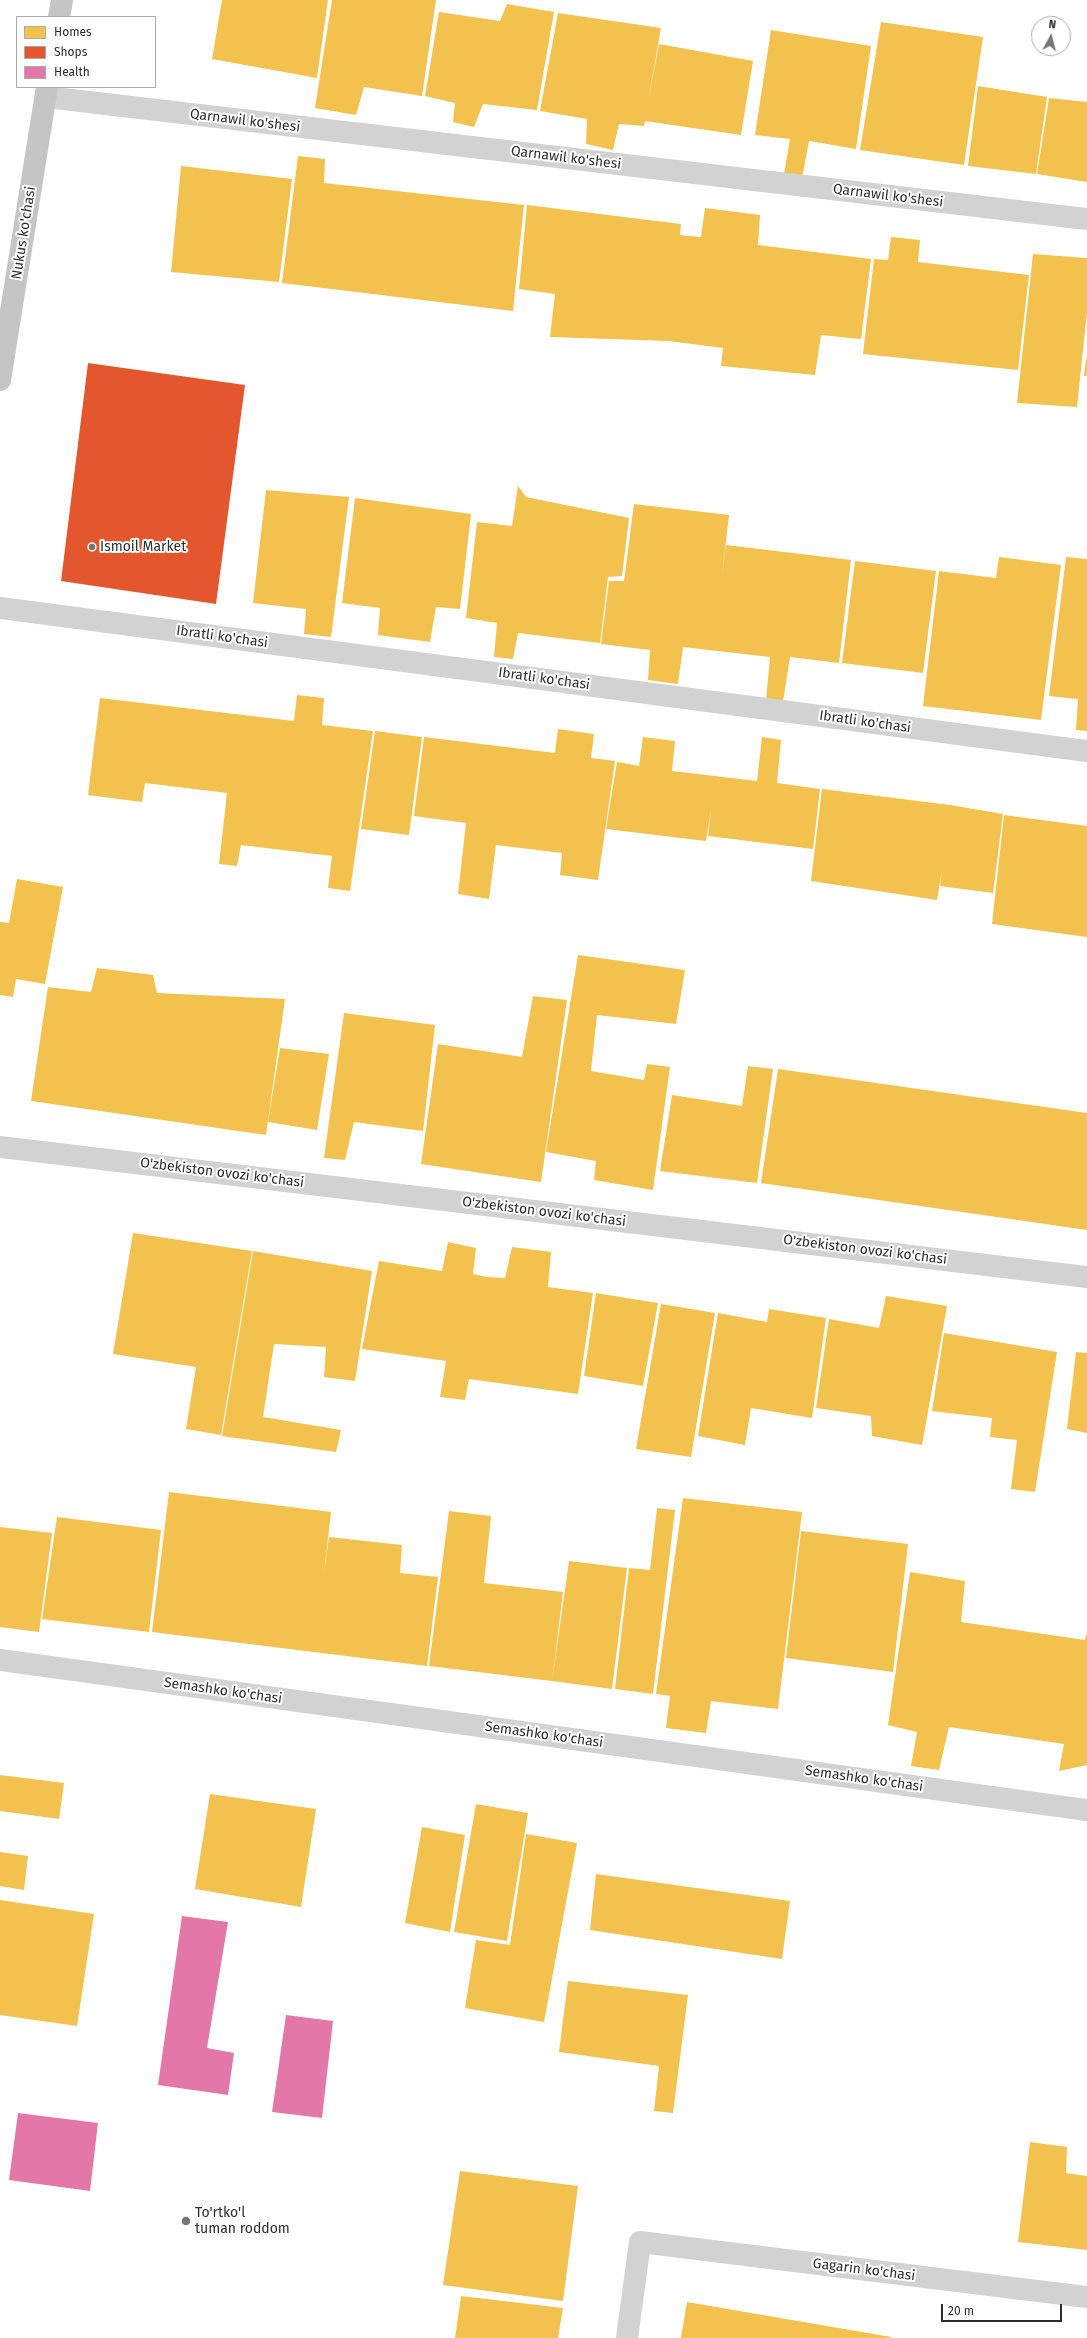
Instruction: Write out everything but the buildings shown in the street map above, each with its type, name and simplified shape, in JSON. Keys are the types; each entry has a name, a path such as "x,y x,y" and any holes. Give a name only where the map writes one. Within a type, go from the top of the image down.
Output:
{"main road":[{"path":"59,16 62,0"},
{"name":"Nukus ko'chasi","path":"0,380 47,92"}],"street":[{"name":"Qarnawil ko'shesi","path":"47,92 1087,219"},
{"name":"Ibratli ko'chasi","path":"0,608 1087,751"},
{"name":"O'zbekiston ovozi ko'chasi","path":"0,1147 1087,1277"},
{"name":"Semashko ko'chasi","path":"0,1660 1087,1810"},
{"name":"Gagarin ko'chasi","path":"627,2338 640,2242 1087,2297"}],"place":[{"name":"Ismoil Market","path":"92,547"},
{"name":"To'rtko'l tuman roddom","path":"186,2221"}]}
